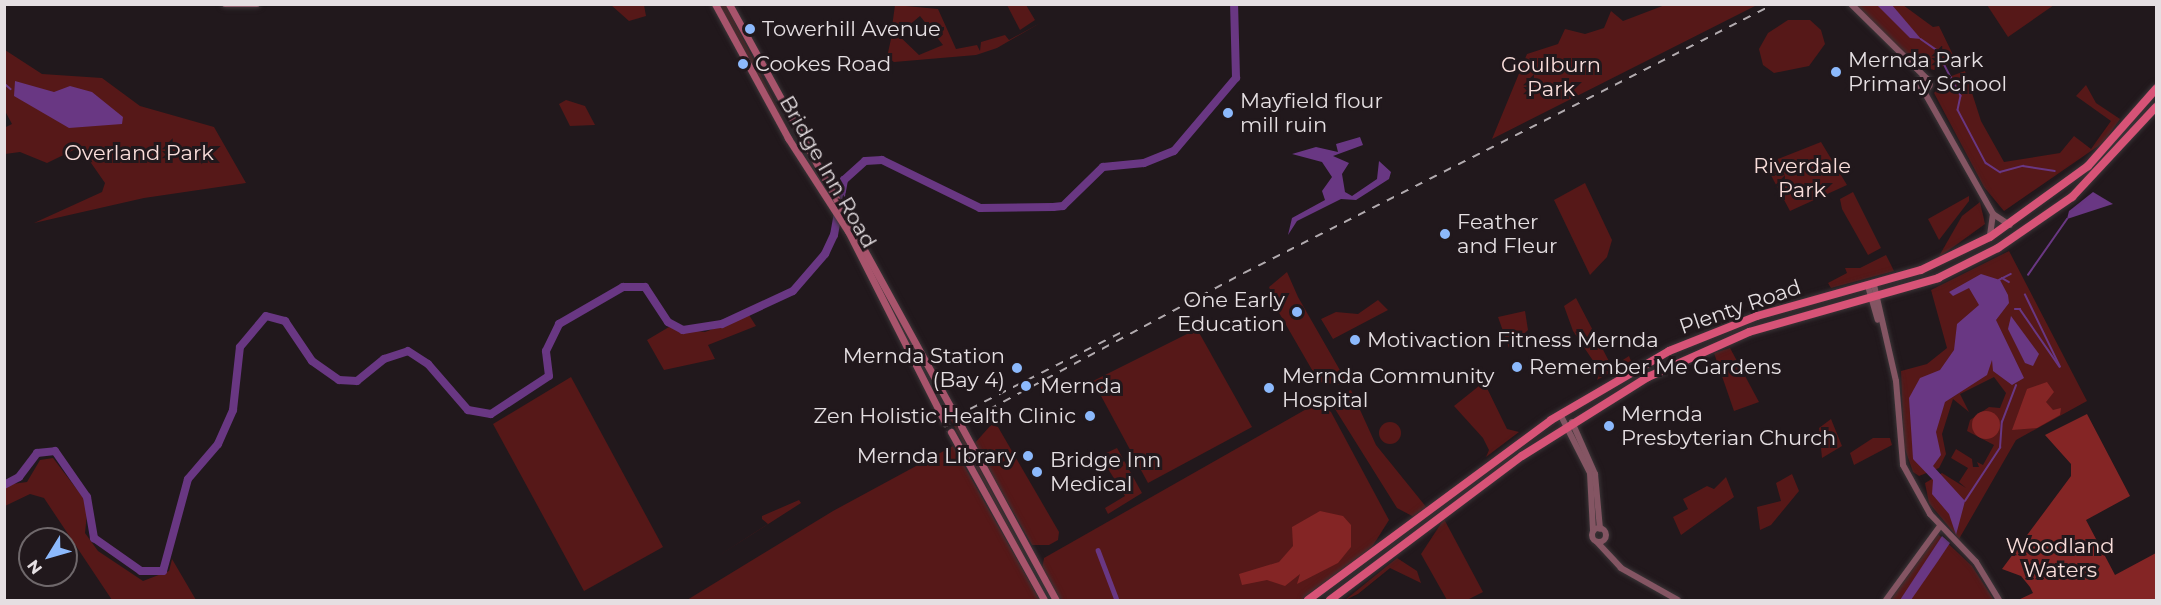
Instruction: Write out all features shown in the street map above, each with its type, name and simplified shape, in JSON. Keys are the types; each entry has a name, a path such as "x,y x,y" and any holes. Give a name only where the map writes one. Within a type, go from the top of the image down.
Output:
{"highway":[{"name":"Plenty Road","path":"1308,600 1560,414 1669,351 1720,329 1871,286 1990,237 2010,225 2088,166 2157,89"},
{"name":"Plenty Road","path":"1330,600 1569,423 1706,348 1938,278 2024,232 2085,185 2157,106"}],"main road":[{"name":"Bridge Inn Road","path":"715,4 787,135 828,198 858,252 944,420"},
{"name":"Bridge Inn Road","path":"729,4 955,415"},
{"path":"787,135 799,132"},
{"path":"936,405 946,399"},
{"path":"961,426 1056,600"},
{"path":"951,432 1044,600"},
{"path":"1024,563 1033,558"}],"street":[{"path":"225,4 257,4"},
{"path":"1851,4 1916,71 1993,214 2010,225"},
{"path":"1990,237 1993,214"},
{"path":"1871,286 1897,396 1900,456 1942,529 1982,570 1999,600"},
{"path":"1560,414 1569,423 1590,473 1597,530 1607,553 1678,600"},
{"path":"1886,600 1942,529"},
{"path":"1597,530 1600,541"}],"green space":[{"path":"611,5 644,5 646,16 629,21"},
{"path":"717,5 726,5 788,129 787,129"},
{"path":"895,5 938,9 956,49 977,45 980,51 981,42 1005,35 1009,40 1042,22 997,48 976,55 894,62 887,57 893,30 919,55 943,45 920,16 901,32 892,27"},
{"path":"1007,5 1026,5 1035,20 1020,30"},
{"name":"Goulburn Park","path":"1665,5 1757,5 1492,139 1527,54 1558,44 1565,29 1585,34 1604,28 1611,11 1623,21"},
{"path":"1856,5 1903,5 1933,27 1939,26 1956,61 1934,70 1916,65"},
{"path":"1987,5 2054,5 2008,37"},
{"path":"1788,20 1810,20 1821,30 1825,44 1809,66 1774,73 1763,65 1759,49 1768,33"},
{"name":"Overland Park","path":"5,50 42,74 102,78 140,106 214,127 246,183 144,198 34,223 102,192 105,183 80,147 47,163 20,152 5,154 4,128 12,124 5,111"},
{"path":"1965,71 1981,121 2004,162 2060,153 2074,136 2091,149 2111,121 2076,96 2086,85 2096,103 2120,119 2104,142 2004,211 1984,187 1934,93 1946,78"},
{"path":"566,100 585,106 595,125 570,126 559,104"},
{"name":"Riverdale Park","path":"1821,142 1847,185 1790,211 1765,164"},
{"path":"1585,183 1612,240 1607,257 1590,275 1554,200"},
{"path":"1853,192 1881,248 1868,255 1842,209 1840,199"},
{"path":"1969,196 1969,201 1939,240 1928,219"},
{"path":"1980,202 1985,224 1938,258 1962,216"},
{"path":"2009,251 2087,401 2016,440 1959,539 1929,503 1925,483 1942,473 1966,488 1959,482 1968,468 1951,458 1956,449 1972,459 1973,467 1979,467 1977,462 1983,465 1994,445 1967,431 1970,420 1989,407 2000,408 2006,393 1994,377 1960,394 1969,412 1953,399 1942,434 1946,454 1939,468 1919,476 1913,472 1904,446 1901,371 1927,364 1947,348 1931,290"},
{"path":"1886,255 1894,271 1831,288 1828,283 1847,273 1845,268 1860,268"},
{"path":"1287,272 1298,297 1349,386 1319,382 1278,311 1269,287"},
{"path":"1576,298 1612,367 1629,356 1631,361 1597,380 1600,371 1573,331 1564,306"},
{"path":"1378,300 1388,310 1333,339 1321,319 1336,312 1358,314"},
{"path":"1525,311 1528,330 1509,348 1498,317"},
{"path":"749,315 756,326 708,345 715,359 664,370 647,340 669,327 705,332"},
{"path":"1197,329 1252,427 1148,483 1093,381"},
{"path":"1730,348 1759,402 1734,411 1714,353"},
{"path":"571,377 663,547 584,591 493,424"},
{"path":"1484,382 1507,429 1519,432 1486,457 1489,450 1483,438 1454,406"},
{"path":"2047,382 2054,392 2046,402 2053,410 2061,408 2060,415 2037,428 2012,430 2027,389"},
{"path":"1351,390 1376,445 1427,508 1414,517 1397,508 1335,409 1333,397"},
{"path":"1317,403 1331,412 1389,520 1372,547 1315,592 1302,600 1059,600 1042,569 1044,558"},
{"path":"945,409 948,409 1025,555 1021,551"},
{"path":"1986,411 1996,415 2000,425 1996,435 1986,439 1976,435 1972,425 1976,415"},
{"name":"Woodland Waters","path":"2087,414 2130,496 2086,520 2115,575 2156,553 2156,600 2018,600 2033,593 2030,587 2021,576 2002,569 2071,476 2071,464 2045,435"},
{"path":"1831,419 1842,446 1822,458 1819,428"},
{"path":"1390,422 1398,425 1401,433 1398,441 1390,444 1382,441 1379,433 1382,425"},
{"path":"991,425 998,427 1059,532 1058,540 1049,545 1032,545 974,444"},
{"path":"1873,438 1890,438 1892,445 1854,465 1850,453"},
{"path":"953,446 1040,600 687,600 833,511"},
{"path":"1117,448 1142,493 1108,514 1105,508 1125,496 1100,456"},
{"path":"53,458 88,504 85,533 98,551 143,581 169,571 172,559 196,600 112,600 78,549 78,527 63,527 44,498 30,494 5,506 5,485 27,482 40,460"},
{"path":"1792,474 1799,491 1771,525 1760,530 1757,507 1781,501 1776,483"},
{"path":"1726,477 1734,497 1681,535 1673,517 1688,509 1683,499 1707,486 1714,489"},
{"path":"799,500 801,503 712,560 768,524 762,516"},
{"path":"1320,511 1343,516 1351,525 1351,547 1338,563 1297,584 1300,574 1285,586 1267,580 1242,585 1239,574 1279,562 1293,546 1292,527"},
{"path":"1444,519 1483,592 1467,600 1447,600 1421,554"},
{"path":"1938,534 1972,566 1994,600 1890,600"},
{"path":"1397,558 1417,571 1421,583 1390,568 1358,594 1345,600"}],"shaded area":[{"path":"1877,5 1892,5 1921,39 1910,38"},
{"path":"15,81 54,92 70,86 92,92 123,117 122,124 69,128 14,96"},
{"path":"1360,137 1363,145 1333,156 1349,163 1342,174 1345,192 1352,196 1377,179 1379,161 1391,172 1389,179 1356,200 1341,199 1297,221 1288,235 1292,218 1325,200 1322,191 1332,177 1322,162 1292,154 1316,147 1338,152 1336,144"},
{"path":"2093,192 2113,204 2067,219 2069,211"},
{"path":"1981,274 2000,280 2008,295 2009,303 1996,320 2024,378 2012,385 1993,371 1992,360 1987,375 1945,402 1936,432 1941,455 1933,466 1965,501 1956,535 1949,514 1932,494 1933,480 1913,459 1909,398 1920,378 1940,370 1954,350 1957,324 1979,305 1969,288 1953,296 1949,292"},
{"path":"2011,316 2039,354 2033,366 2025,363 2008,329"},
{"path":"1942,536 1950,543 1911,600 1900,600"}],"waterway":[{"path":"4,485 19,477 37,453 55,451 87,497 94,538 141,571 163,571 188,479 218,444 233,410 240,347 266,316 285,321 312,361 339,380 357,381 384,359 408,351 428,364 468,410 491,414 549,376 546,351 559,324 623,287 645,287 668,322 683,330 722,324 793,291 825,254 834,235 844,180 865,161 882,160 980,208 1053,207 1063,206 1103,167 1144,163 1174,151 1236,78 1234,4"},
{"path":"1921,39 1937,50 1961,96 1958,110 1986,163 2000,172 2023,166 2055,171"},
{"path":"4,83 11,89"},
{"path":"2028,275 2067,219"},
{"path":"1999,280 2011,274"},
{"path":"2002,278 2009,282"},
{"path":"2015,309 2020,309 2060,367 2025,295"},
{"path":"1965,501 2000,448 2002,422 2016,386"},
{"path":"1098,550 1117,600"}],"tunnel":[{"path":"944,420 951,432"}],"railway":[{"path":"975,417 1244,273 1774,4"},
{"path":"970,409 1122,332"}],"place":[{"name":"Towerhill Avenue","path":"750,29"},
{"name":"Cookes Road","path":"743,64"},
{"name":"Mernda Park Primary School","path":"1836,72"},
{"name":"Mayfield flour mill ruin","path":"1228,113"},
{"name":"Feather and Fleur","path":"1445,234"},
{"name":"One Early Education","path":"1297,312"},
{"name":"Motivaction Fitness Mernda","path":"1355,340"},
{"name":"Remember Me Gardens","path":"1517,367"},
{"name":"Mernda Station (Bay 4)","path":"1017,368"},
{"name":"Mernda","path":"1026,386"},
{"name":"Mernda Community Hospital","path":"1269,388"},
{"name":"Zen Holistic Health Clinic","path":"1090,416"},
{"name":"Mernda Presbyterian Church","path":"1609,426"},
{"name":"Mernda Library","path":"1028,456"},
{"name":"Bridge Inn Medical","path":"1037,472"}]}
